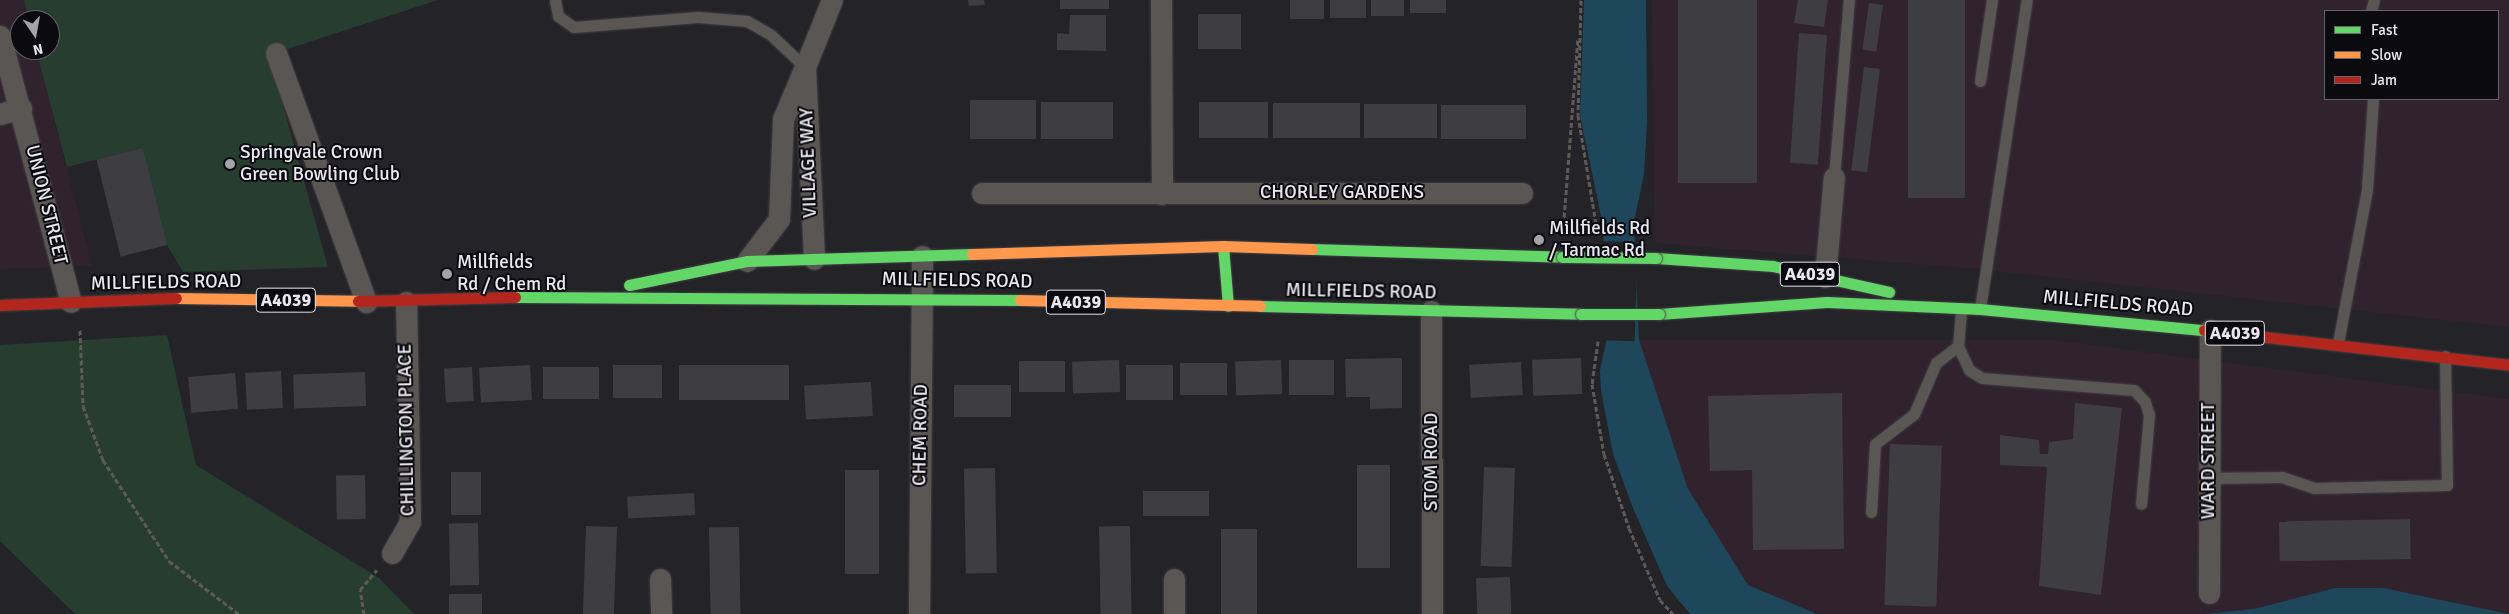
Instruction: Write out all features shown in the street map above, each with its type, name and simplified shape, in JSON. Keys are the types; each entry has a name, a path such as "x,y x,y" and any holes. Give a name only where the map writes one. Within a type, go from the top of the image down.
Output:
{"main road":[{"name":"MILLFIELDS ROAD","path":"572,297 747,262 1223,246 1562,257 1656,258 1773,266 1961,308"},
{"path":"1223,246 1228,306"},
{"path":"1825,277 1827,302"},
{"name":"MILLFIELDS ROAD","path":"0,306 76,302 406,302 572,297 922,297 1431,311 1659,314 1827,302 1980,309 2210,330 2338,343 2509,365"}],"street":[{"name":"VILLAGE WAY","path":"747,262 779,219 784,119 832,0"},
{"path":"1161,0 1162,194"},
{"name":"UNION STREET","path":"0,36 76,302"},
{"path":"276,53 366,302"},
{"name":"VILLAGE WAY","path":"805,67 814,260"},
{"path":"0,114 21,108"},
{"path":"1825,277 1834,177"},
{"name":"CHORLEY GARDENS","path":"982,193 1522,193"},
{"name":"CHEM ROAD","path":"920,614 922,256"},
{"name":"CHILLINGTON PLACE","path":"392,553 410,522 406,302"},
{"name":"STOM ROAD","path":"1431,311 1432,614"},
{"name":"WARD STREET","path":"2209,593 2210,330"},
{"path":"660,579 661,614"},
{"path":"1174,579 1174,614"}],"lane":[{"path":"554,0 558,16 574,27 698,17 747,21 771,35 805,67"},
{"path":"1834,177 1849,0"},
{"path":"1980,81 1992,0"},
{"path":"1980,309 2027,0"},
{"path":"2338,343 2367,189 2373,100"},
{"path":"1961,308 1958,346 1969,370 1982,378 2134,390 2145,402 2149,415 2141,504"},
{"path":"1870,512 1875,444 1914,414 1936,363 1958,346"},
{"path":"2209,478 2282,477 2314,488 2446,485 2445,356"}],"path":[{"path":"1562,257 1581,6"},
{"path":"76,302 83,406 102,460 169,561 239,614"},
{"path":"364,614 360,590 392,553"}],"shaded area":[{"path":"0,0 24,0 26,10 10,10 10,60 39,60 92,266 0,269"},
{"path":"1652,0 2509,0 2509,327 1977,269 1655,243"},
{"path":"1638,340 2053,340 2509,399 2509,614 2254,609 2205,614 1817,614 1748,585 1710,531 1688,489"}],"green space":[{"path":"24,0 438,0 269,55 328,267 183,272 167,245 143,148 67,167 39,60 60,60 60,10 26,10"},
{"path":"167,335 196,465 379,578 414,614 75,614 0,541 0,345"}],"water":[{"path":"1584,0 1646,0 1647,122 1644,174 1634,222 1639,340 1688,489 1748,585 1817,614 1690,614 1667,586 1633,508 1613,454 1601,391 1600,370 1607,338 1603,226 1580,115"},
{"path":"2335,588 2383,588 2509,614 2205,614 2254,609"}],"pier":[{"path":"1601,241 1638,242 1635,341 1598,340"}],"building":[{"path":"968,0 984,0 985,5 969,6"},
{"path":"1060,0 1109,0 1109,9 1060,9"},
{"path":"1290,0 1324,0 1324,19 1290,19"},
{"path":"1330,0 1366,0 1366,18 1330,18"},
{"path":"1371,0 1404,0 1404,16 1371,16"},
{"path":"1410,0 1446,0 1446,13 1410,13"},
{"path":"1678,0 1757,0 1757,183 1678,183"},
{"path":"1798,0 1828,0 1824,27 1794,23"},
{"path":"1908,0 1965,0 1965,198 1908,198"},
{"path":"1869,3 1883,5 1876,51 1862,50"},
{"path":"1198,14 1241,14 1241,49 1198,49"},
{"path":"1070,15 1106,15 1106,51 1057,50 1057,33 1069,34"},
{"path":"1799,33 1827,35 1818,165 1790,163"},
{"path":"1864,67 1880,69 1867,172 1851,170"},
{"path":"970,100 1036,100 1036,139 970,139"},
{"path":"1041,102 1113,102 1113,139 1041,139"},
{"path":"1199,102 1268,102 1268,138 1199,138"},
{"path":"1273,103 1360,103 1360,138 1273,138"},
{"path":"1364,104 1437,104 1437,138 1364,138"},
{"path":"1441,105 1526,105 1526,139 1441,139"},
{"path":"143,148 167,245 121,257 96,160"},
{"path":"1402,358 1402,408 1370,409 1370,397 1346,397 1345,359"},
{"path":"1581,358 1582,394 1533,396 1532,360"},
{"path":"1119,360 1120,392 1073,394 1072,362"},
{"path":"1281,360 1282,394 1236,396 1235,362"},
{"path":"1289,360 1334,360 1334,395 1289,395"},
{"path":"1019,361 1065,361 1065,392 1019,392"},
{"path":"1521,362 1523,395 1471,398 1469,365"},
{"path":"1180,363 1227,363 1227,395 1180,395"},
{"path":"530,365 532,400 481,403 479,368"},
{"path":"613,365 662,365 662,398 613,398"},
{"path":"679,365 789,365 789,400 679,400"},
{"path":"1126,365 1173,365 1173,400 1126,400"},
{"path":"472,367 474,401 446,402 444,368"},
{"path":"543,367 599,367 599,399 543,399"},
{"path":"281,371 283,408 247,410 245,373"},
{"path":"365,372 366,406 294,408 293,375"},
{"path":"235,373 238,409 191,413 188,377"},
{"path":"871,382 873,416 806,419 804,386"},
{"path":"954,385 1011,385 1011,417 954,417"},
{"path":"1842,393 1844,549 1753,550 1752,470 1710,471 1708,396"},
{"path":"2075,403 2122,408 2101,595 2039,586 2047,467 2000,465 2000,435 2039,440 2040,454 2048,454 2049,442 2073,439"},
{"path":"1890,444 1942,446 1936,607 1884,605"},
{"path":"1357,465 1390,465 1390,568 1357,568"},
{"path":"1484,467 1515,468 1512,567 1481,566"},
{"path":"995,468 997,573 966,574 964,469"},
{"path":"845,470 879,470 879,574 845,574"},
{"path":"451,472 481,472 481,515 451,515"},
{"path":"365,475 366,519 337,519 336,476"},
{"path":"1143,491 1209,491 1209,516 1143,516"},
{"path":"694,493 695,515 628,518 627,497"},
{"path":"2410,519 2411,559 2280,561 2279,521"},
{"path":"478,523 479,585 450,585 449,524"},
{"path":"586,526 617,527 614,614 583,614"},
{"path":"1130,526 1132,614 1101,614 1099,527"},
{"path":"739,527 741,614 711,614 709,528"},
{"path":"1221,529 1257,529 1257,614 1221,614"},
{"path":"1510,577 1511,614 1477,614 1476,578"},
{"path":"449,594 482,594 482,614 449,614"}],"traffic: fast":[{"path":"1223,246 1228,306"},
{"path":"1312,249 1562,257"},
{"path":"629,285 747,261 972,254"},
{"path":"1562,257 1656,258"},
{"path":"1656,258 1773,266 1889,292"},
{"path":"515,297 1020,300"},
{"path":"1659,314 1827,302 1980,309 2204,330"},
{"path":"1260,306 1581,314"},
{"path":"1581,314 1659,314"}],"traffic: slow":[{"path":"972,254 1223,246 1312,249"},
{"path":"176,298 358,301"},
{"path":"1020,300 1260,306"}],"traffic: jam":[{"path":"358,301 515,297"},
{"path":"0,305 176,298"},
{"path":"2204,330 2509,365"}],"place":[{"name":"Springvale Crown Green Bowling Club","path":"230,164"},
{"name":"Millfields Rd / Tarmac Rd","path":"1539,240"},
{"name":"Millfields Rd / Chem Rd","path":"447,274"}]}
